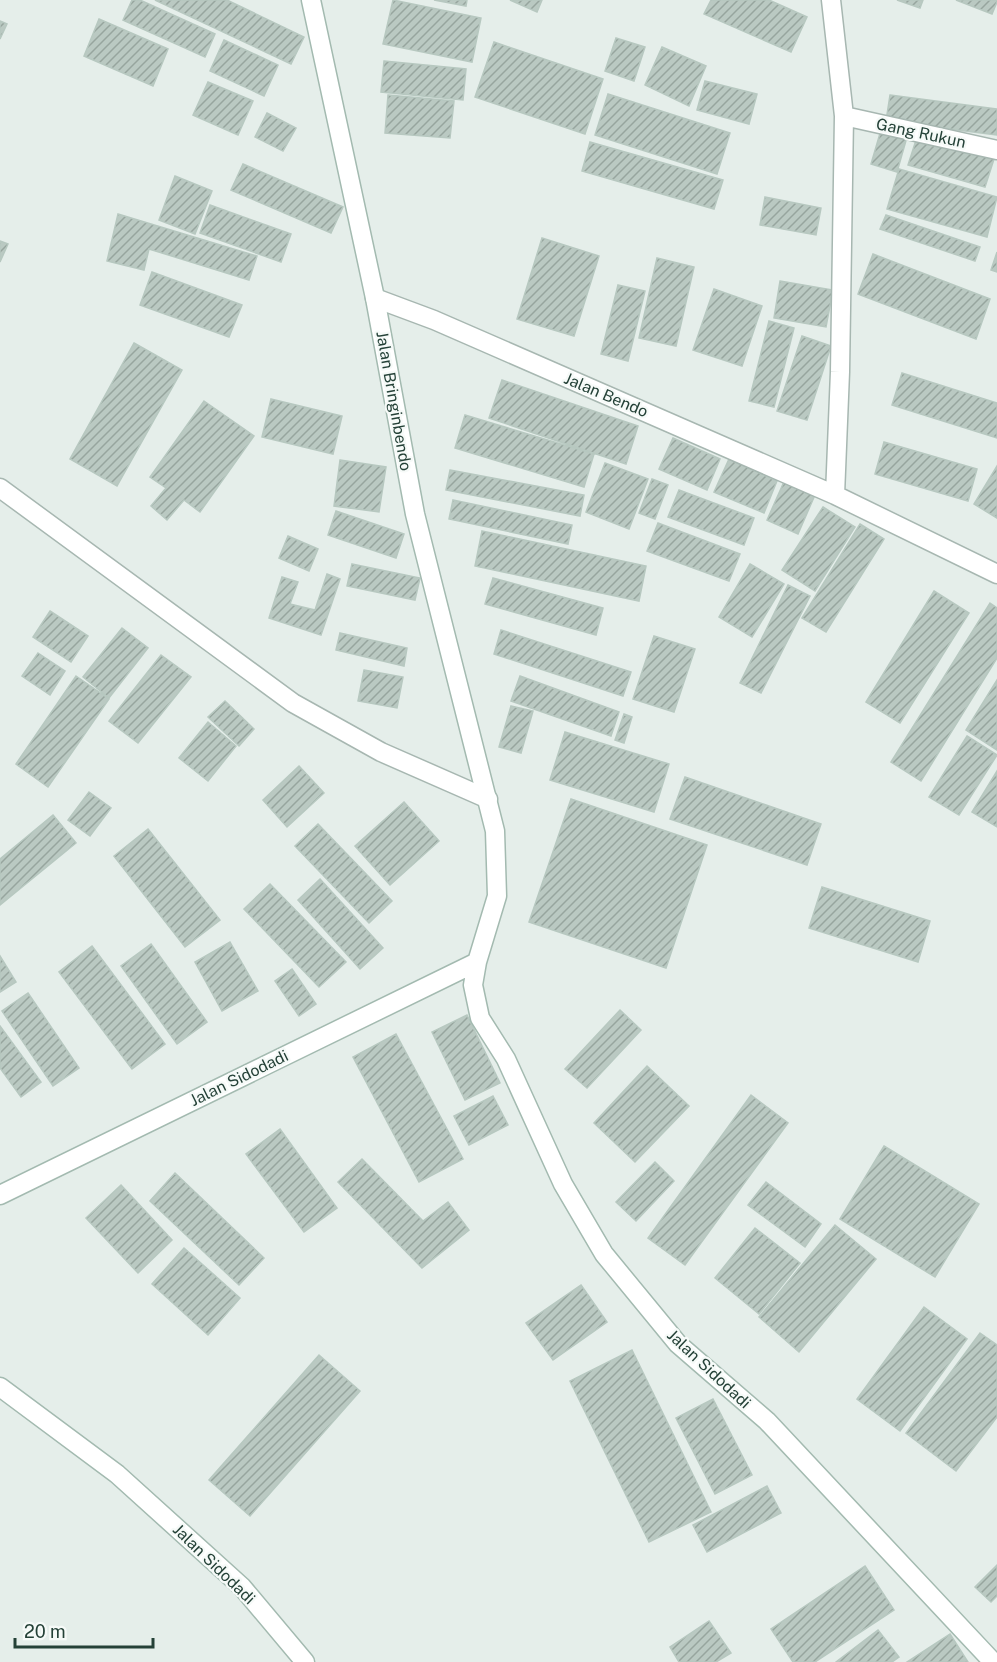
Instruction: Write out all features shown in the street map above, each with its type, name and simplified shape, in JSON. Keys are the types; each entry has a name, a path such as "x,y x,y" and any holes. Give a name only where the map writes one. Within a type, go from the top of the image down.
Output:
{"street":[{"name":"Jalan Bringinbendo","path":"311,0 375,298 415,514 495,831 497,896"},
{"path":"831,0 844,117 840,372 835,495"},
{"name":"Gang Rukun","path":"844,117 997,150"},
{"name":"Jalan Bendo","path":"375,298 434,320 835,495 997,574"},
{"path":"0,488 293,703 381,752 488,799"},
{"name":"Jalan Sidodadi","path":"497,896 477,962 473,985 480,1018 506,1059 563,1184 604,1254 678,1344 767,1421 993,1662"},
{"name":"Jalan Sidodadi","path":"0,1195 477,962"},
{"name":"Jalan Sidodadi","path":"0,1387 117,1474 242,1587 305,1662"}],"building":[{"path":"132,0 140,0 215,34 205,57 123,20"},
{"path":"155,0 227,0 304,37 291,64"},
{"path":"393,0 481,18 472,62 383,44"},
{"path":"434,0 467,0 466,6"},
{"path":"510,0 542,0 537,12"},
{"path":"711,0 769,0 807,17 791,52 704,14"},
{"path":"897,0 923,0 920,8"},
{"path":"956,0 997,0 997,2 992,14"},
{"path":"99,19 168,49 153,86 84,56"},
{"path":"0,21 7,24 0,39"},
{"path":"616,38 645,47 634,81 605,71"},
{"path":"224,40 278,65 264,96 210,71"},
{"path":"494,42 603,79 585,134 475,97"},
{"path":"662,47 706,66 689,106 645,85"},
{"path":"384,61 466,69 463,100 381,92"},
{"path":"705,81 757,94 749,124 697,110"},
{"path":"208,82 253,101 238,135 193,115"},
{"path":"608,94 730,133 717,174 595,135"},
{"path":"388,95 454,101 450,138 385,133"},
{"path":"890,95 997,109 997,135 886,121"},
{"path":"267,113 296,128 283,151 255,137"},
{"path":"881,130 907,137 897,172 871,164"},
{"path":"918,134 995,156 985,187 908,165"},
{"path":"590,142 723,180 714,209 582,171"},
{"path":"243,164 343,207 331,233 231,190"},
{"path":"899,169 997,197 987,237 887,209"},
{"path":"175,176 212,191 195,234 159,220"},
{"path":"765,197 821,208 816,235 760,225"},
{"path":"210,205 291,234 281,262 200,233"},
{"path":"118,214 257,256 249,280 149,249 144,270 107,261"},
{"path":"886,215 980,247 975,261 880,229"},
{"path":"542,238 599,256 574,336 517,319"},
{"path":"0,241 8,244 0,262"},
{"path":"997,252 997,272 991,270"},
{"path":"873,254 990,299 976,339 858,294"},
{"path":"657,258 694,267 676,346 639,338"},
{"path":"152,272 242,305 229,337 140,305"},
{"path":"780,281 833,290 826,327 774,318"},
{"path":"618,285 645,291 628,361 601,354"},
{"path":"714,289 762,306 742,366 693,350"},
{"path":"769,321 794,328 774,407 749,401"},
{"path":"802,336 831,346 807,420 777,411"},
{"path":"134,343 182,370 117,486 70,459"},
{"path":"902,373 997,403 997,438 892,405"},
{"path":"502,380 638,426 626,464 489,418"},
{"path":"271,399 342,416 333,454 262,437"},
{"path":"204,401 254,436 200,512 184,500 167,520 151,506 166,488 150,477"},
{"path":"465,415 594,454 584,487 455,448"},
{"path":"673,438 720,459 707,490 659,469"},
{"path":"884,442 977,469 968,501 875,474"},
{"path":"729,459 777,481 764,513 714,492"},
{"path":"340,460 386,467 379,512 334,506"},
{"path":"605,463 648,479 629,529 586,512"},
{"path":"997,466 997,518 974,504"},
{"path":"450,470 584,495 580,516 446,490"},
{"path":"787,475 818,488 798,534 767,520"},
{"path":"652,479 668,485 655,519 639,513"},
{"path":"679,490 754,518 744,545 668,517"},
{"path":"453,500 572,525 568,544 449,519"},
{"path":"823,507 855,527 815,591 782,570"},
{"path":"336,511 404,534 396,558 328,535"},
{"path":"658,523 740,554 729,581 647,551"},
{"path":"860,524 884,539 826,632 802,618"},
{"path":"482,531 646,566 639,601 475,566"},
{"path":"288,536 318,549 309,571 279,558"},
{"path":"352,564 420,578 415,600 347,586"},
{"path":"750,564 784,584 752,637 719,617"},
{"path":"327,574 340,579 321,635 269,618 282,577 298,582 290,604 315,610"},
{"path":"493,578 603,608 596,635 485,604"},
{"path":"788,585 810,596 761,693 740,683"},
{"path":"934,591 969,613 900,723 866,702"},
{"path":"990,603 997,608 997,658 921,781 891,762"},
{"path":"50,611 88,636 71,662 33,637"},
{"path":"122,628 148,648 109,698 83,677"},
{"path":"501,630 631,672 623,696 494,654"},
{"path":"340,633 407,648 404,666 336,650"},
{"path":"654,636 695,649 674,712 633,699"},
{"path":"38,653 65,671 50,695 22,676"},
{"path":"161,655 191,677 138,743 109,721"},
{"path":"364,670 403,677 397,708 358,701"},
{"path":"76,676 109,699 48,787 16,764"},
{"path":"520,676 619,712 611,736 511,701"},
{"path":"997,680 997,750 966,730"},
{"path":"225,701 254,729 239,746 208,717"},
{"path":"511,706 533,711 521,753 499,747"},
{"path":"624,714 632,717 624,743 615,740"},
{"path":"208,722 236,746 208,781 179,758"},
{"path":"565,732 669,764 654,812 550,780"},
{"path":"967,736 997,755 959,815 929,797"},
{"path":"299,766 324,793 287,827 263,800"},
{"path":"997,771 997,827 972,812"},
{"path":"685,777 821,824 807,865 670,819"},
{"path":"89,792 111,808 90,836 68,820"},
{"path":"571,799 707,845 666,968 529,922"},
{"path":"404,802 439,841 390,885 355,846"},
{"path":"53,815 76,843 0,905 0,859"},
{"path":"318,824 392,901 369,923 295,846"},
{"path":"148,829 220,920 185,947 114,856"},
{"path":"320,879 383,948 360,969 298,900"},
{"path":"270,884 346,962 319,987 244,909"},
{"path":"822,887 930,921 918,962 809,928"},
{"path":"230,942 258,991 222,1011 195,962"},
{"path":"151,944 207,1022 177,1044 121,966"},
{"path":"92,946 165,1044 132,1069 59,972"},
{"path":"0,956 16,982 0,992"},
{"path":"292,969 316,1004 299,1016 275,981"},
{"path":"28,993 79,1068 53,1086 2,1011"},
{"path":"620,1010 641,1030 587,1088 565,1069"},
{"path":"467,1015 500,1083 465,1100 432,1032"},
{"path":"0,1026 41,1082 21,1097 0,1068"},
{"path":"396,1034 463,1159 419,1182 353,1057"},
{"path":"647,1066 689,1106 635,1162 594,1123"},
{"path":"751,1095 788,1123 685,1265 648,1238"},
{"path":"493,1096 508,1125 469,1145 454,1116"},
{"path":"280,1129 337,1208 304,1232 246,1154"},
{"path":"884,1146 979,1204 935,1277 840,1219"},
{"path":"362,1159 423,1221 448,1202 469,1230 422,1268 338,1182"},
{"path":"655,1162 674,1181 636,1221 616,1202"},
{"path":"175,1173 264,1258 239,1285 150,1201"},
{"path":"766,1182 821,1224 805,1247 748,1205"},
{"path":"121,1185 172,1240 138,1273 86,1218"},
{"path":"835,1225 876,1259 799,1352 759,1317"},
{"path":"755,1228 800,1263 759,1314 715,1278"},
{"path":"184,1248 240,1298 208,1335 152,1284"},
{"path":"581,1285 607,1322 553,1360 526,1323"},
{"path":"924,1307 967,1339 900,1431 857,1399"},
{"path":"980,1333 997,1345 997,1417 956,1471 906,1433"},
{"path":"632,1350 711,1512 649,1542 570,1381"},
{"path":"319,1355 360,1391 250,1516 209,1480"},
{"path":"713,1399 752,1475 715,1494 676,1418"},
{"path":"767,1486 781,1513 707,1552 693,1525"},
{"path":"997,1565 997,1596 991,1602 975,1587"},
{"path":"865,1566 894,1610 815,1662 793,1662 771,1629"},
{"path":"709,1621 731,1653 716,1662 679,1662 670,1647"},
{"path":"878,1630 899,1657 892,1662 836,1662"},
{"path":"950,1634 968,1662 907,1662"}]}
